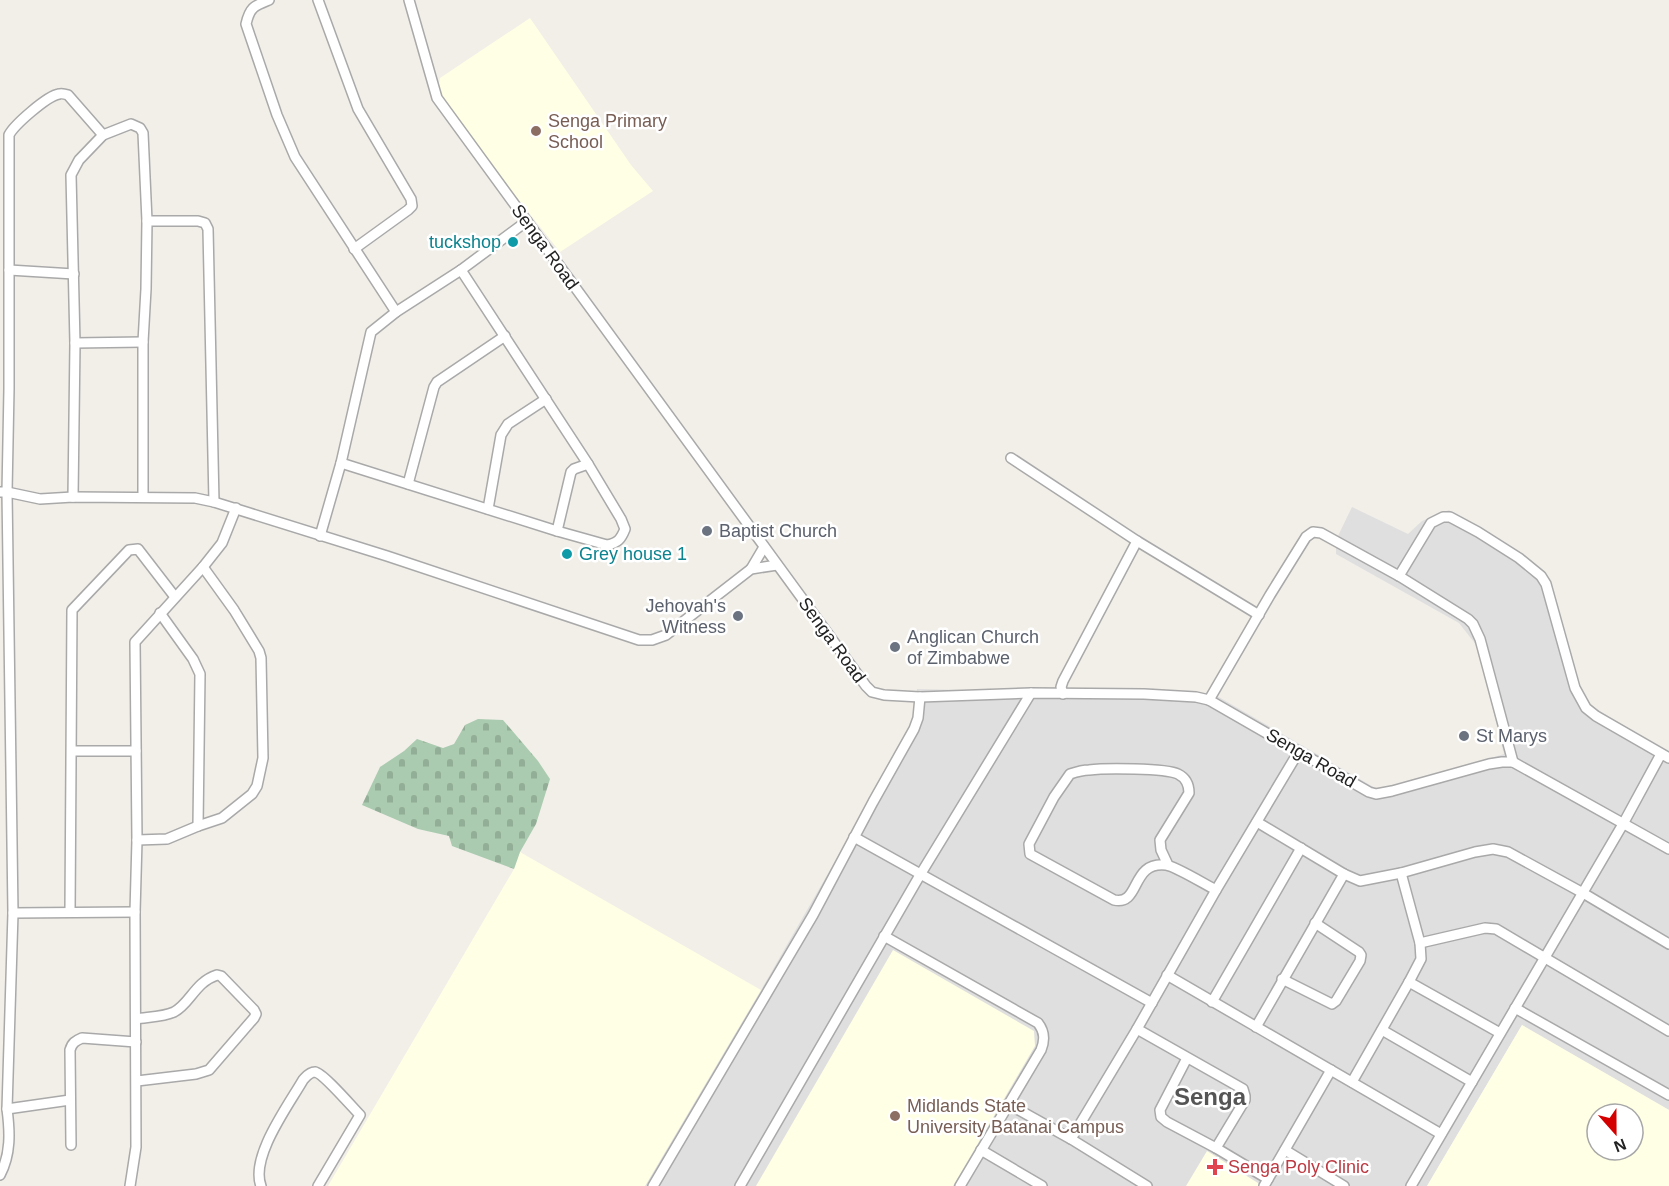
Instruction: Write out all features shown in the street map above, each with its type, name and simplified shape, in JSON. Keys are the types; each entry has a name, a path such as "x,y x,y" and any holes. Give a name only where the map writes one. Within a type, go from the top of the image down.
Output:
{"street":[{"path":"269,0 255,6 249,13 246,24 277,115 295,156 396,312"},
{"path":"318,0 358,109 411,198 412,206 408,210 354,249"},
{"name":"Senga Road","path":"409,0 437,98 777,566 872,692 920,697 1031,693 1175,694 1196,697 1209,700 1376,794 1489,764 1513,762"},
{"path":"0,1175 6,1164 5,1134 8,1109 13,913 3,492 9,389 9,270 4,150 15,125 51,97 60,93 69,95 104,135"},
{"path":"73,497 75,344 71,175 79,160 104,135 131,124 140,128 143,133 147,221 143,497"},
{"path":"147,221 198,221 205,224 208,229 214,502"},
{"path":"321,536 341,463 371,332 396,312 461,270 526,221"},
{"path":"9,270 74,274"},
{"path":"341,463 557,531 607,544 622,539 626,529 621,519 588,464 461,270"},
{"path":"408,484 437,382 505,336"},
{"path":"75,344 144,342"},
{"path":"488,509 503,429 546,399"},
{"path":"1011,458 1137,541 1259,615"},
{"path":"557,531 571,472 588,464"},
{"path":"3,492 40,499 143,497 195,498 214,502 639,640 652,640 666,635 751,569 764,547"},
{"path":"130,1186 136,1147 137,1081 135,642 222,543 236,508"},
{"path":"1399,576 1431,523 1443,517 1450,517 1478,532 1519,558 1541,576 1546,584 1575,688 1586,708 1665,756 1544,957 1411,1186"},
{"path":"1209,700 1306,537 1314,532 1321,533 1399,576 1473,624 1480,639 1513,762 1669,849"},
{"path":"1063,694 1061,687 1063,681 1137,541"},
{"path":"70,912 71,613 73,608 129,550 134,548 138,549 175,597"},
{"path":"751,569 777,566"},
{"path":"137,840 167,839 222,818 252,794 257,786 263,758 261,658 234,610 203,567"},
{"path":"160,613 194,659 200,674 198,826"},
{"path":"740,1186 920,875 1031,693"},
{"path":"653,1186 813,915 914,729 918,718 920,697"},
{"path":"72,751 136,752"},
{"path":"1071,1139 1299,751"},
{"path":"1168,865 1161,850 1160,840 1189,793 1185,779 1173,772 1090,769 1070,774 1054,797 1029,844 1029,852 1035,857 1105,896 1119,901 1129,896 1146,868 1154,866 1168,865 1216,890"},
{"path":"1257,822 1344,874 1363,881 1475,852 1500,850 1527,861 1669,944"},
{"path":"854,837 1152,1004"},
{"path":"1212,1002 1300,848"},
{"path":"1352,1082 1421,959 1420,944 1401,873"},
{"path":"1256,1027 1344,874"},
{"path":"13,913 135,912"},
{"path":"1282,979 1332,1004 1360,961 1359,952 1314,923"},
{"path":"1420,944 1470,931 1492,928 1669,1031"},
{"path":"884,936 1038,1023 1042,1028 1045,1042 1041,1050 960,1186"},
{"path":"136,1019 177,1011 203,982 217,975 221,976 254,1010 255,1014 209,1070 196,1074 137,1081"},
{"path":"1167,975 1441,1134"},
{"path":"1409,982 1500,1033"},
{"path":"1515,1008 1669,1095"},
{"path":"1137,1029 1241,1087 1245,1093 1245,1100 1216,1148"},
{"path":"1382,1030 1472,1082"},
{"path":"71,1145 70,1050 72,1044 81,1038 136,1042"},
{"path":"1187,1058 1160,1110 1163,1119 1216,1148 1266,1182 1331,1070"},
{"path":"261,1186 258,1173 265,1146 303,1080 315,1072 338,1091 360,1115 318,1186"},
{"path":"8,1109 70,1100"},
{"path":"1008,1104 1071,1139 1147,1186"},
{"path":"981,1150 1042,1186"},
{"path":"1285,1150 1344,1186"},
{"path":"1021,1186 1027,1177"}],"shaded area":[{"name":"Senga Primary School","path":"530,18 631,165 653,191 560,252 437,97 440,78"},
{"path":"1352,507 1408,534 1422,521 1449,510 1551,582 1580,688 1590,705 1669,753 1669,1110 1522,1025 1427,1186 645,1186 914,724 917,689 1217,696 1382,792 1504,754 1477,646 1459,623 1336,554 1336,540"},
{"path":"520,852 761,990 645,1186 328,1186 514,869"},
{"name":"Midlands State University Batanai Campus","path":"893,950 1034,1031 1035,1046 953,1186 756,1186"},
{"path":"1522,1025 1669,1110 1669,1186 1427,1186"},
{"name":"Senga Poly Clinic","path":"1207,1151 1258,1183 1259,1186 1186,1186"}],"green space":[{"path":"478,719 503,720 538,761 550,779 536,824 520,852 514,869 452,846 449,836 418,829 362,805 380,767 417,739 443,748 454,744 465,725"}],"place":[{"name":"Senga Primary School","path":"536,131"},
{"name":"tuckshop","path":"513,242"},
{"name":"Baptist Church","path":"707,531"},
{"name":"Grey house 1","path":"567,554"},
{"name":"Jehovah's Witness","path":"738,616"},
{"name":"Anglican Church of Zimbabwe","path":"895,647"},
{"name":"St Marys","path":"1464,736"},
{"name":"Midlands State University Batanai Campus","path":"895,1116"},
{"name":"Senga Poly Clinic","path":"1215,1167"}],"district":[{"name":"Senga","path":"1210,1097"}]}
